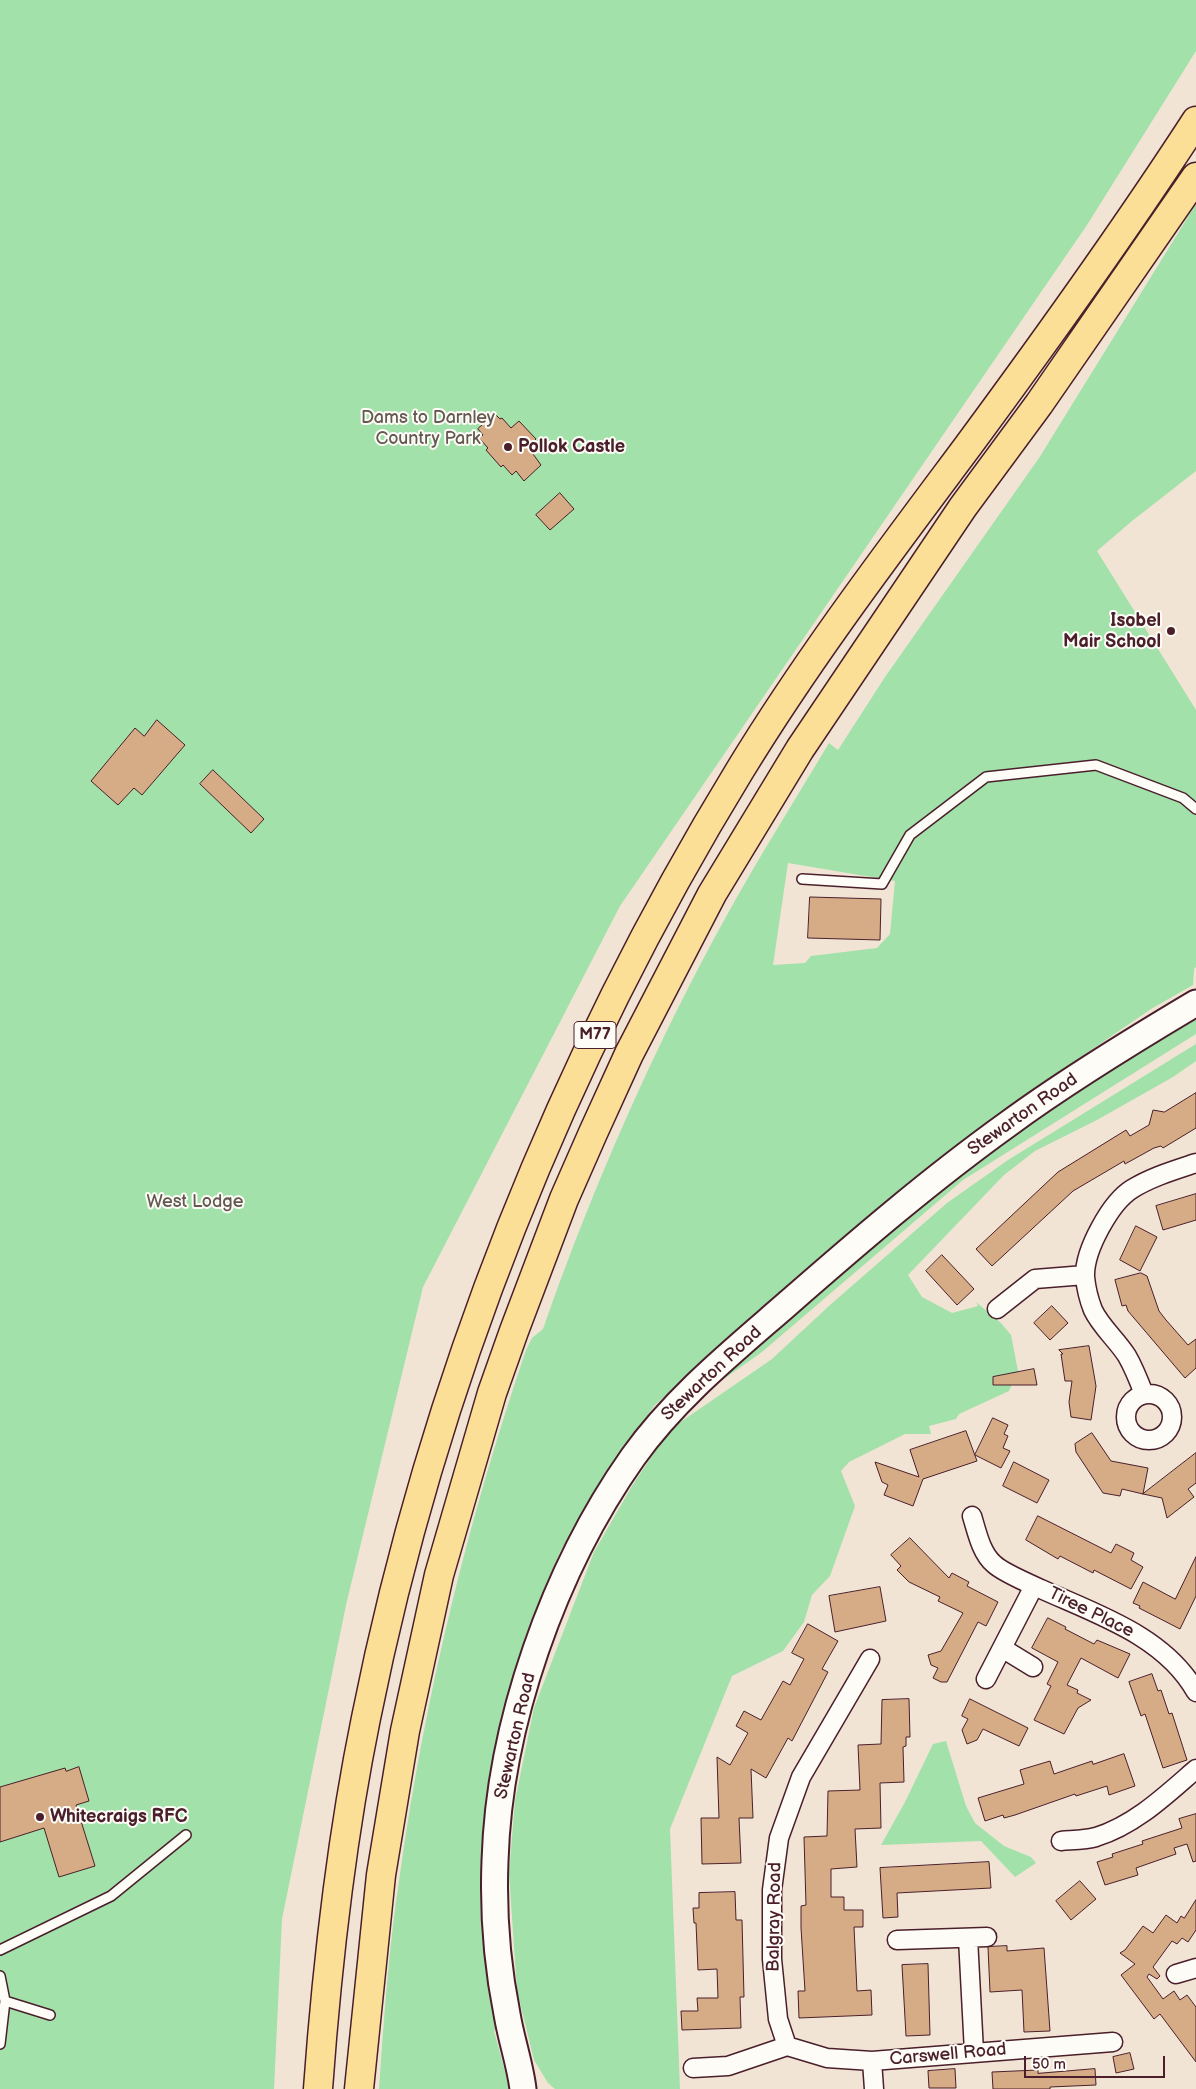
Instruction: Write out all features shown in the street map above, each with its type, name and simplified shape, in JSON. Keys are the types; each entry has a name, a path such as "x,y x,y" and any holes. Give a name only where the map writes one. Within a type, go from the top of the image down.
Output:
{"highway":[{"name":"M77","path":"318,2089 341,1867 365,1720 382,1644 415,1511 457,1377 513,1219 548,1138 596,1032 656,917 741,768 860,593 1104,259 1196,121"},
{"name":"M77","path":"359,2089 380,1875 405,1731 439,1575 492,1393 537,1269 589,1142 629,1054 712,894 800,749 963,507 1050,388 1196,176"}],"main road":[{"name":"Stewarton Road","path":"526,2083 507,2014 497,1945 494,1858 501,1796 522,1696 537,1647 568,1569 614,1486 656,1426 691,1389 876,1227 936,1178 1009,1123 1072,1080 1196,1003"}],"street":[{"path":"1144,1394 1136,1372 1126,1355 1094,1312 1085,1275 1093,1242 1115,1203 1142,1183 1196,1164"},
{"path":"998,1309 1035,1279 1085,1275"},
{"name":"Tiree Place","path":"972,1516 983,1548 994,1565 1034,1586 1132,1631 1172,1660 1194,1683"},
{"name":"Tiree Place","path":"986,1679 1034,1586"},
{"path":"1002,1648 1034,1666"},
{"name":"Balgray Road","path":"787,2046 778,2019 772,1959 772,1890 779,1838 801,1777 870,1659"},
{"path":"1061,1842 1095,1838 1126,1825 1161,1799 1196,1769"},
{"path":"897,1940 987,1936"},
{"path":"968,1938 974,2052"},
{"path":"1176,1974 1196,1968"},
{"name":"Carswell Road","path":"872,2061 1113,2042"},
{"path":"693,2068 728,2066 787,2046 827,2058 872,2061 874,2089"}],"lane":[{"path":"802,879 882,884 910,835 986,777 1096,765 1183,798 1196,809"},
{"path":"0,1950 111,1896 186,1835"},
{"path":"0,1976 5,2001 0,2044"},
{"path":"5,2001 50,2016"}],"green space":[{"name":"Dams to Darnley Country Park","path":"0,0 1196,0 1196,51 1087,225 620,906 423,1287 346,1605 282,1919 274,2089 0,2089"},
{"path":"1196,204 1196,471 1097,551 1196,710 1196,967 1194,969 1193,985 1151,1009 1056,1074 917,1176 654,1406 598,1487 560,1552 525,1637 496,1744 485,1817 481,1873 482,1919 490,1991 498,2026 494,2031 510,2089 379,2089 393,1927 410,1807 422,1741 467,1543 485,1478 526,1350 532,1338 543,1329 604,1170 650,1066 674,1015 739,893 829,743 838,750 885,677 1039,458","holes":["788,863 895,881 890,934 877,948 811,956 805,963 773,965"]},
{"path":"1196,1019 1196,1034 963,1180 762,1352 690,1403 924,1200 1070,1094"},
{"path":"1196,1044 1196,1061 1173,1077 1097,1120 1035,1151 1004,1175 908,1275 922,1297 952,1313 978,1306 976,1302 1001,1323 1011,1335 1018,1371 1009,1391 959,1414 956,1419 929,1426 931,1434 905,1434 849,1462 841,1471 855,1506 830,1576 812,1595 804,1622 783,1651 732,1676 670,1829 680,2089 555,2089 548,2083 534,2060 517,1990 509,1873 515,1801 534,1708 594,1552 632,1486 669,1430 772,1359 830,1305 947,1203 1008,1160"},
{"path":"946,1741 966,1806 975,1823 1004,1846 1031,1857 1036,1863 1015,1877 981,1841 881,1845 905,1802 933,1744"}],"building":[{"name":"Pollok Castle","path":"495,414 500,419 502,418 511,428 519,421 536,439 528,447 541,465 524,481 516,471 512,475 503,465 501,467 486,450 488,448 479,438 483,435 478,429"},
{"path":"560,493 574,509 550,530 536,515"},
{"path":"157,720 185,745 142,795 134,788 118,805 91,781 135,728 144,736"},
{"path":"213,770 264,819 251,833 200,784"},
{"path":"810,897 881,899 880,940 808,938"},
{"path":"1196,1093 1196,1128 1163,1148 1161,1146 1154,1148 1125,1164 1124,1161 1073,1191 992,1266 976,1249 1058,1172 1126,1130 1130,1136 1149,1125 1153,1110 1164,1112"},
{"path":"1196,1194 1196,1220 1163,1230 1156,1206"},
{"path":"1136,1226 1157,1237 1140,1271 1120,1260"},
{"path":"942,1255 974,1289 957,1305 926,1271"},
{"path":"1141,1273 1147,1276 1159,1311 1166,1320 1188,1345 1196,1339 1196,1368 1185,1378 1128,1311 1126,1305 1122,1306 1115,1280"},
{"path":"1052,1306 1068,1323 1050,1340 1034,1323"},
{"path":"1089,1346 1096,1386 1091,1420 1071,1417 1069,1402 1072,1381 1065,1381 1061,1354 1063,1354 1059,1350"},
{"path":"1034,1369 1037,1385 993,1385 993,1377"},
{"path":"993,1418 1008,1425 1004,1434 1008,1436 1003,1448 1010,1451 1001,1468 975,1455"},
{"path":"966,1431 977,1461 923,1479 913,1506 884,1495 888,1485 882,1482 875,1462 919,1477 910,1450"},
{"path":"1092,1433 1111,1461 1148,1468 1143,1494 1122,1489 1120,1496 1103,1493 1076,1452 1075,1444"},
{"path":"1196,1453 1196,1483 1188,1489 1194,1497 1167,1518 1162,1498 1143,1494"},
{"path":"1014,1462 1049,1480 1037,1503 1003,1486"},
{"path":"1038,1516 1111,1553 1116,1544 1134,1553 1131,1560 1143,1567 1131,1589 1094,1570 1093,1573 1060,1556 1058,1559 1026,1540"},
{"path":"910,1538 949,1578 952,1573 969,1582 967,1586 998,1602 986,1626 978,1622 947,1682 941,1682 933,1678 938,1668 931,1665 928,1655 941,1651 963,1613 938,1601 940,1597 909,1582 897,1570 901,1566 891,1555"},
{"path":"1196,1557 1196,1596 1180,1629 1133,1603 1143,1582 1175,1599"},
{"path":"880,1587 886,1621 835,1632 829,1596"},
{"path":"1048,1618 1094,1644 1097,1640 1130,1654 1118,1678 1081,1658 1067,1685 1078,1690 1077,1693 1091,1700 1078,1708 1064,1734 1034,1720 1051,1686 1047,1684 1058,1662 1032,1648"},
{"path":"808,1624 838,1641 822,1669 828,1672 792,1741 788,1738 766,1778 751,1769 753,1818 739,1818 741,1863 702,1864 701,1818 719,1818 717,1757 730,1765 748,1733 736,1726 744,1711 761,1720 783,1681 790,1685 804,1659 792,1653"},
{"path":"1152,1674 1158,1691 1161,1690 1169,1714 1172,1713 1187,1760 1163,1768 1145,1714 1141,1716 1129,1682"},
{"path":"909,1699 910,1737 906,1737 906,1746 903,1747 904,1782 880,1783 881,1828 855,1829 857,1867 831,1869 831,1897 844,1897 844,1910 863,1910 863,1927 854,1927 857,1991 871,1990 872,2015 799,2018 798,1991 805,1991 801,1928 801,1906 806,1905 804,1837 827,1836 828,1791 860,1790 858,1745 881,1744 882,1700"},
{"path":"970,1699 1028,1728 1019,1746 983,1729 977,1740 967,1744 962,1730 968,1719 962,1716"},
{"path":"1124,1754 1135,1786 1109,1795 1107,1786 1076,1796 1075,1794 1015,1815 1004,1818 1003,1815 985,1821 978,1798 1024,1784 1020,1770 1050,1761 1054,1774 1092,1761 1093,1764"},
{"name":"Whitecraigs RFC","path":"79,1767 89,1801 76,1805 95,1866 59,1877 44,1828 0,1842 0,1787 65,1768 66,1771"},
{"path":"1196,1814 1196,1861 1193,1862 1187,1844 1174,1848 1176,1854 1136,1868 1138,1875 1105,1885 1097,1862 1113,1857 1112,1854 1143,1844 1142,1841 1182,1828 1179,1819"},
{"path":"989,1862 991,1888 897,1893 898,1917 883,1918 880,1868"},
{"path":"1080,1881 1096,1899 1071,1920 1056,1901"},
{"path":"735,1892 736,1920 742,1920 744,1997 740,1997 741,2028 682,2030 681,2011 698,2011 697,1998 718,1998 717,1969 698,1970 696,1923 694,1923 693,1908 699,1908 699,1893"},
{"path":"1196,1900 1196,1930 1188,1942 1182,1938 1177,1944 1172,1941 1153,1967 1160,1976 1157,1979 1149,1974 1147,1977 1163,1999 1174,1991 1180,2000 1187,1995 1196,2007 1196,2062 1160,2014 1154,2019 1121,1975 1135,1964 1120,1953 1125,1950 1143,1926 1153,1933 1166,1915 1177,1923 1181,1916 1184,1918"},
{"path":"1007,1946 1007,1951 1044,1948 1050,2031 1024,2032 1022,1990 990,1992 988,1947"},
{"path":"928,1964 930,2035 906,2036 902,1965"},
{"path":"1130,2053 1134,2069 1116,2073 1113,2057"},
{"path":"955,2069 956,2088 929,2088 928,2071"},
{"path":"1095,2069 1096,2085 1050,2087 1050,2089 993,2089 992,2072 1038,2070 1038,2073"}],"place":[{"name":"Pollok Castle","path":"508,447"},
{"name":"Isobel Mair School","path":"1171,631"},
{"name":"Whitecraigs RFC","path":"40,1817"}],"park label":[{"name":"West Lodge","path":"195,1202"}]}
